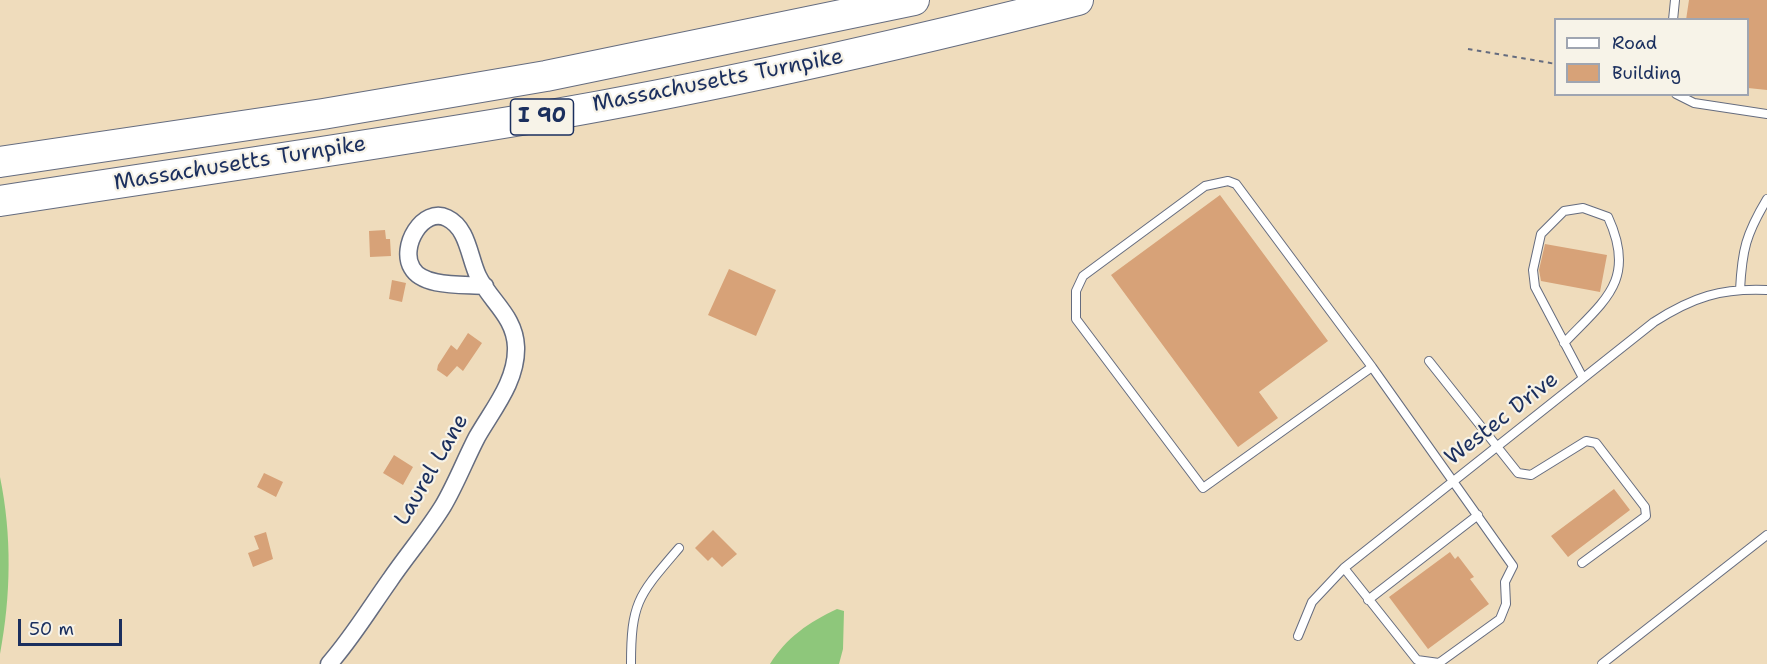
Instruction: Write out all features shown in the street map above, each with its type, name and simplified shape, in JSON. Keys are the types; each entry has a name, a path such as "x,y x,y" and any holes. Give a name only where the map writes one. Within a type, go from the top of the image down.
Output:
{"highway":[{"name":"Massachusetts Turnpike","path":"0,162 323,114 546,76 914,0"},
{"name":"Massachusetts Turnpike","path":"0,201 545,116 757,76 1077,0"}],"street":[{"name":"Laurel Lane","path":"329,664 349,640 443,505 511,378 515,357 513,328 484,286 462,233 452,221 445,217 436,217 415,231 409,240 407,253 411,266 419,276 437,282 484,286"}],"lane":[{"path":"1673,18 1675,0"},
{"path":"1680,96 1694,103 1767,114"},
{"path":"1344,568 1417,660 1439,663 1500,620 1506,604 1505,582 1513,566 1454,480 1372,367 1236,184 1228,181 1205,186 1083,276 1076,291 1076,319 1203,488 1372,367"},
{"path":"1740,290 1743,252 1749,229 1767,199"},
{"path":"1564,343 1611,294 1620,263 1617,238 1608,217 1583,208 1564,211 1541,234 1533,270 1535,287 1564,343 1583,378"},
{"name":"Westec Drive","path":"1298,636 1312,602 1344,568 1654,322 1682,304 1707,295 1740,290 1767,290"},
{"path":"1429,361 1518,473 1531,475 1586,441 1596,442 1645,507 1646,516 1582,563"},
{"path":"1368,600 1478,515"},
{"path":"1602,664 1767,535"},
{"path":"630,664 631,627 636,602 680,548"}],"path":[{"path":"1468,50 1554,64"}],"green space":[{"path":"0,477 7,521 9,566 0,654"},
{"path":"837,609 844,611 843,649 839,664 770,664 783,646 799,632 817,619"}],"building":[{"path":"1689,0 1767,0 1767,90 1749,88 1749,18 1686,18"},
{"path":"1220,195 1328,341 1259,392 1278,418 1238,447 1111,275"},
{"path":"385,230 386,239 390,239 391,256 370,257 369,231"},
{"path":"1545,244 1607,255 1600,292 1541,281 1539,270"},
{"path":"729,269 776,290 756,336 708,315"},
{"path":"392,280 406,283 402,302 389,299"},
{"path":"468,333 482,343 463,371 457,366 447,377 437,370 438,365 451,345 457,350"},
{"path":"394,455 413,467 403,485 383,473"},
{"path":"264,473 283,482 276,497 257,487"},
{"path":"1614,489 1630,510 1568,557 1551,536"},
{"path":"713,530 737,554 722,567 712,557 708,561 695,548"},
{"path":"266,532 273,559 253,567 248,553 259,549 254,536"},
{"path":"1450,552 1455,559 1458,556 1474,577 1470,579 1489,604 1428,649 1389,597"}]}
